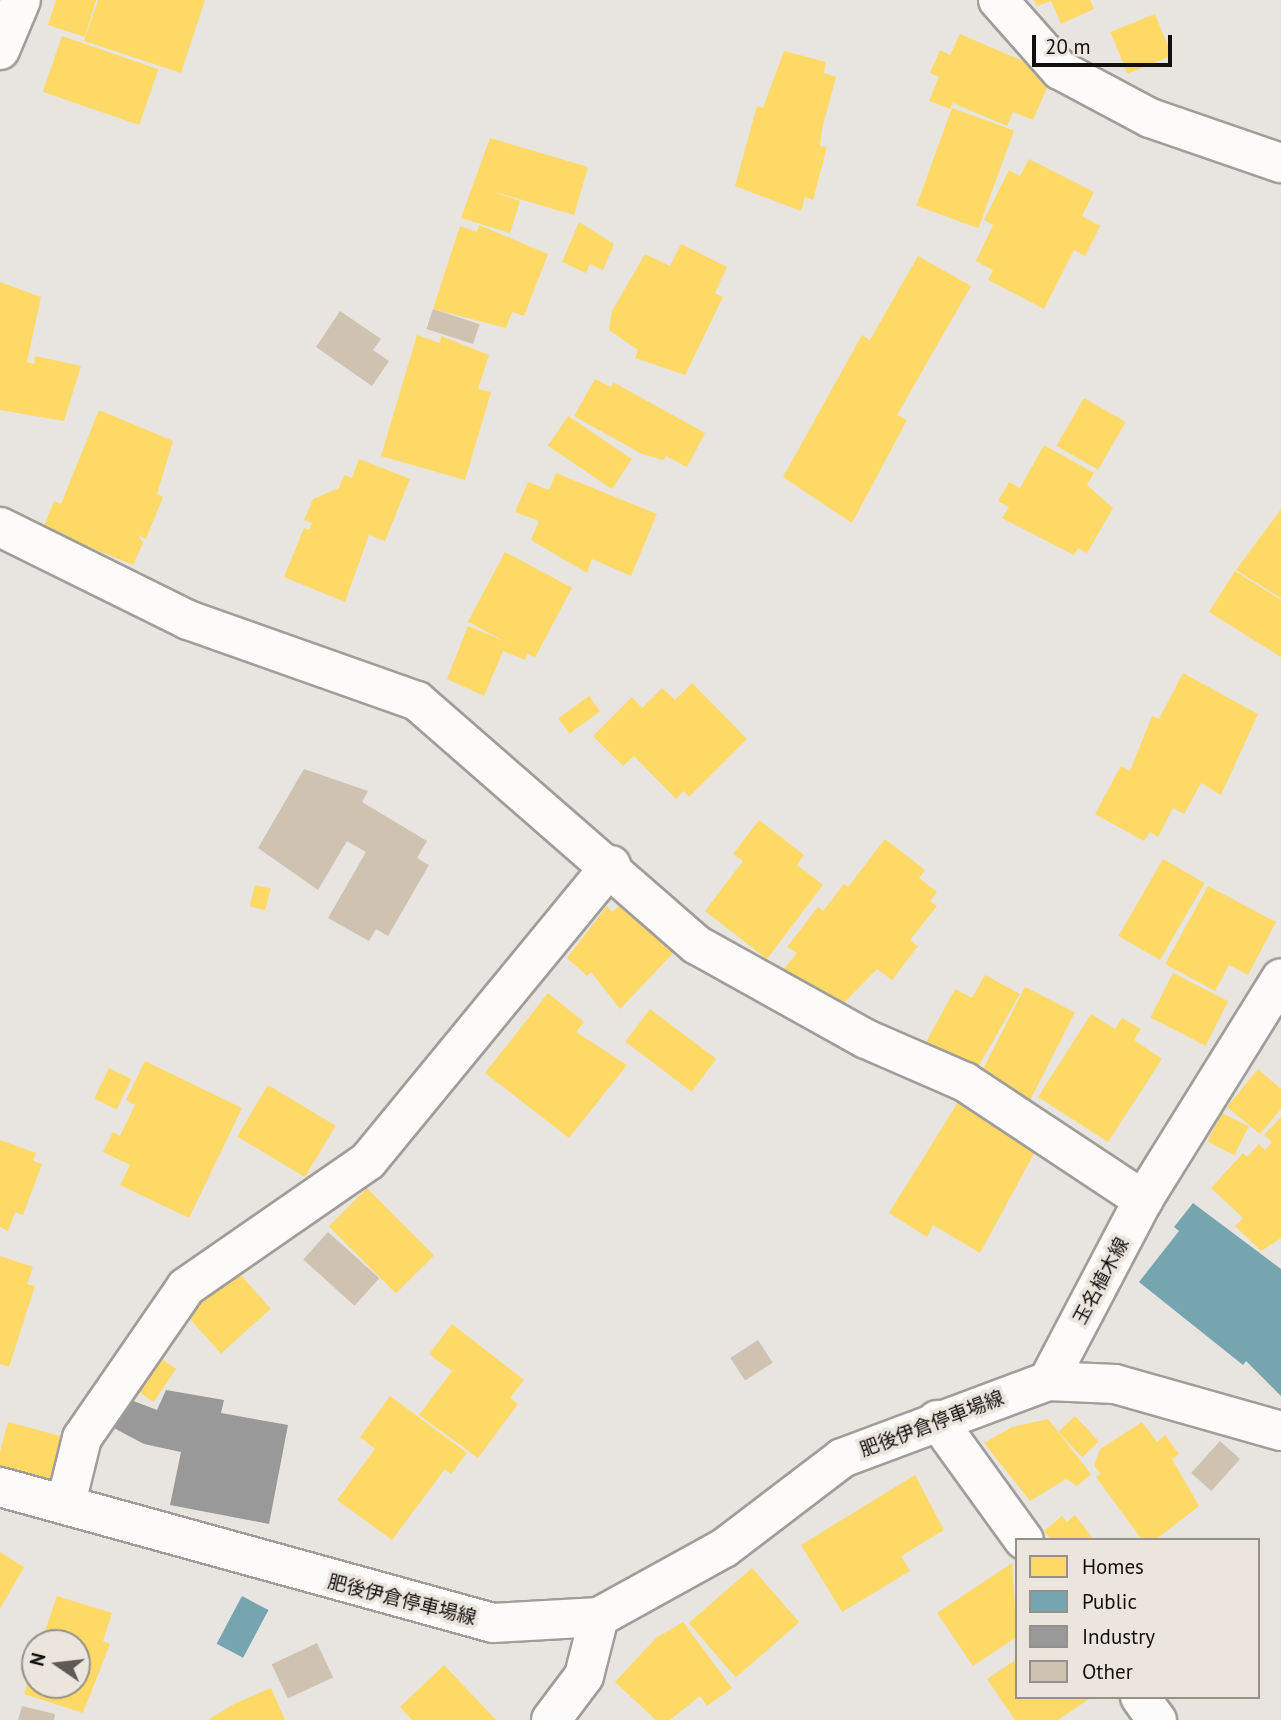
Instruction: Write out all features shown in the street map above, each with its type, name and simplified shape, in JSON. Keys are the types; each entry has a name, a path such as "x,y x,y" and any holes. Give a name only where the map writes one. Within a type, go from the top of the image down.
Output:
{"street":[{"path":"0,50 21,0"},
{"path":"998,0 1060,69 1150,118 1281,163"},
{"path":"0,527 188,620 417,701 611,865 697,945 866,1040 965,1082 1143,1200"},
{"path":"66,1503 82,1438 186,1287 368,1161 611,865"},
{"name":"玉名植木線","path":"1048,1381 1143,1200 1281,978"},
{"path":"1048,1381 1115,1384 1281,1431"},
{"name":"肥後伊倉停車場線","path":"0,1488 66,1503 431,1611 493,1623 599,1617 724,1548 842,1458 937,1420 1048,1381"},
{"path":"937,1420 1023,1538"},
{"path":"551,1720 584,1676 599,1617"},
{"path":"1141,1699 1157,1720"}],"building: Homes":[{"path":"56,0 96,0 85,37 48,25"},
{"path":"98,0 205,0 181,73 84,41"},
{"path":"1034,0 1090,0 1094,9 1061,24 1051,1 1037,6"},
{"path":"1155,14 1172,56 1127,74 1110,32"},
{"path":"960,34 1053,74 1033,120 1013,112 1007,126 953,103 950,109 929,101 939,77 930,73 940,50 950,55"},
{"path":"62,36 158,69 139,125 43,92"},
{"path":"784,51 826,62 824,73 836,77 822,129 820,146 827,147 813,200 805,197 801,211 735,186 757,106 763,108"},
{"path":"952,108 1014,131 978,228 916,206"},
{"path":"490,138 588,167 574,215 495,192 520,201 510,233 461,218"},
{"path":"1029,159 1094,192 1082,216 1100,226 1085,256 1074,250 1044,309 988,280 993,270 976,261 993,225 984,220 1009,170 1020,176"},
{"path":"579,222 614,244 603,270 590,264 586,273 562,262"},
{"path":"479,225 548,254 524,316 512,312 506,328 433,309 460,226 477,232"},
{"path":"681,244 727,267 715,293 723,297 685,375 635,358 638,350 609,330 612,311 645,254 670,266"},
{"path":"918,256 971,286 897,415 907,420 852,523 783,477 862,335 870,340"},
{"path":"0,282 41,297 27,362 34,364 35,356 81,366 64,421 0,410"},
{"path":"417,335 440,343 441,336 489,355 478,389 491,392 465,480 381,456"},
{"path":"595,379 611,387 613,382 705,433 687,467 666,456 663,460 642,454 574,416"},
{"path":"1084,398 1126,422 1098,470 1056,446"},
{"path":"99,410 173,441 157,494 163,497 146,539 138,535 143,543 133,565 43,528 54,501 61,504"},
{"path":"568,416 632,459 612,489 548,446"},
{"path":"1044,445 1094,473 1087,485 1113,508 1087,553 1078,548 1074,555 1002,518 1009,507 998,501 1009,482 1020,488"},
{"path":"359,459 410,479 385,541 369,535 345,602 284,577 304,528 309,530 312,523 304,520 313,499 339,488 344,475 352,478"},
{"path":"556,473 657,514 631,576 592,559 587,573 531,540 539,521 515,512 528,482 549,490"},
{"path":"1281,509 1281,598 1236,570"},
{"path":"505,552 572,588 535,657 468,622"},
{"path":"1235,571 1281,600 1281,657 1209,612"},
{"path":"468,626 528,651 525,660 503,651 484,696 447,679"},
{"path":"1183,673 1258,714 1221,795 1201,783 1184,814 1173,808 1158,837 1150,832 1144,841 1095,814 1121,766 1130,771 1152,716 1159,719"},
{"path":"692,683 747,739 689,797 684,791 676,799 634,756 623,766 593,736 632,697 642,708 662,688 675,700"},
{"path":"589,696 600,711 569,734 558,718"},
{"path":"759,820 804,855 797,865 823,885 767,959 705,911 743,861 733,854"},
{"path":"885,839 925,870 919,878 937,892 930,901 937,906 910,940 918,946 892,980 877,969 836,1011 783,970 797,953 787,947 818,907 823,911 844,884 848,887"},
{"path":"1163,859 1205,883 1160,960 1118,936"},
{"path":"255,885 271,889 265,910 250,906"},
{"path":"1208,886 1276,922 1248,975 1229,965 1215,991 1165,964"},
{"path":"620,905 637,921 643,915 678,948 620,1009 591,972 587,976 567,958 607,906 612,912"},
{"path":"1173,973 1228,1001 1206,1046 1150,1018"},
{"path":"985,975 1020,994 974,1074 924,1046 955,989 972,998"},
{"path":"1025,987 1075,1012 1029,1102 980,1076"},
{"path":"548,993 584,1022 576,1032 627,1065 569,1138 485,1073"},
{"path":"650,1009 716,1059 692,1092 625,1042"},
{"path":"1091,1014 1115,1029 1122,1018 1141,1029 1134,1040 1162,1059 1108,1142 1038,1097"},
{"path":"145,1061 242,1108 189,1218 120,1185 130,1165 103,1152 113,1132 120,1136 135,1105 126,1100"},
{"path":"109,1068 131,1079 117,1110 94,1099"},
{"path":"1258,1069 1281,1089 1281,1109 1260,1134 1227,1107"},
{"path":"268,1085 336,1126 305,1177 237,1136"},
{"path":"960,1099 1037,1148 980,1253 933,1225 927,1237 889,1213"},
{"path":"1222,1113 1249,1127 1234,1155 1207,1142"},
{"path":"1281,1117 1281,1238 1261,1251 1235,1226 1243,1218 1211,1188 1243,1153 1247,1157 1259,1144 1265,1150 1272,1142 1264,1135"},
{"path":"0,1140 36,1153 33,1161 42,1164 23,1215 15,1212 8,1231 0,1227"},
{"path":"367,1188 434,1255 396,1293 329,1226"},
{"path":"0,1256 33,1267 27,1284 35,1286 9,1367 0,1364"},
{"path":"236,1270 271,1309 221,1353 186,1315"},
{"path":"452,1324 524,1380 510,1398 518,1404 478,1458 419,1415 452,1371 429,1354"},
{"path":"157,1356 176,1369 154,1402 135,1389"},
{"path":"390,1396 467,1453 451,1474 445,1469 392,1540 337,1500 375,1449 360,1437"},
{"path":"1075,1416 1099,1442 1082,1457 1058,1432"},
{"path":"1048,1419 1091,1474 1077,1486 1066,1479 1030,1501 984,1443 1012,1427"},
{"path":"8,1422 68,1438 56,1483 0,1469 0,1452"},
{"path":"1142,1422 1157,1442 1165,1435 1179,1454 1172,1459 1199,1506 1158,1538 1141,1538 1096,1477 1101,1474 1094,1466 1100,1449"},
{"path":"915,1475 944,1530 901,1556 910,1571 842,1612 801,1545"},
{"path":"1075,1515 1092,1538 1049,1538 1044,1531 1062,1516 1067,1522"},
{"path":"0,1552 24,1567 0,1609"},
{"path":"1012,1563 1015,1638 973,1666 937,1613"},
{"path":"752,1568 799,1622 736,1677 689,1623"},
{"path":"57,1596 112,1613 103,1641 110,1644 91,1693 91,1629 46,1629"},
{"path":"683,1622 732,1688 707,1706 700,1696 670,1720 656,1720 615,1682 656,1638"},
{"path":"1015,1660 1015,1699 1089,1699 1058,1720 1015,1720 987,1679"},
{"path":"444,1665 496,1720 412,1720 400,1707"},
{"path":"271,1688 285,1720 208,1720 234,1704"},
{"path":"40,1699 88,1699 83,1713"}],"building: Public":[{"path":"1193,1203 1281,1269 1281,1396 1246,1361 1243,1365 1139,1282 1179,1231 1174,1227"},
{"path":"242,1596 268,1610 243,1658 217,1644"}],"building: Industry":[{"path":"166,1390 224,1400 221,1413 288,1425 269,1524 170,1505 181,1452 144,1444 110,1426 123,1397 157,1410"}],"building: Other":[{"path":"433,309 480,324 473,344 427,329"},
{"path":"340,311 381,339 373,350 389,361 372,386 316,347"},
{"path":"304,769 368,791 362,802 427,841 417,858 429,865 388,936 376,929 369,941 328,918 366,852 347,841 318,890 258,848"},
{"path":"328,1232 379,1278 355,1306 303,1259"},
{"path":"758,1340 773,1363 745,1381 730,1358"},
{"path":"1220,1441 1240,1459 1211,1491 1191,1473"},
{"path":"317,1643 333,1677 288,1699 272,1664"},
{"path":"22,1706 55,1714 54,1720 18,1720"}]}
